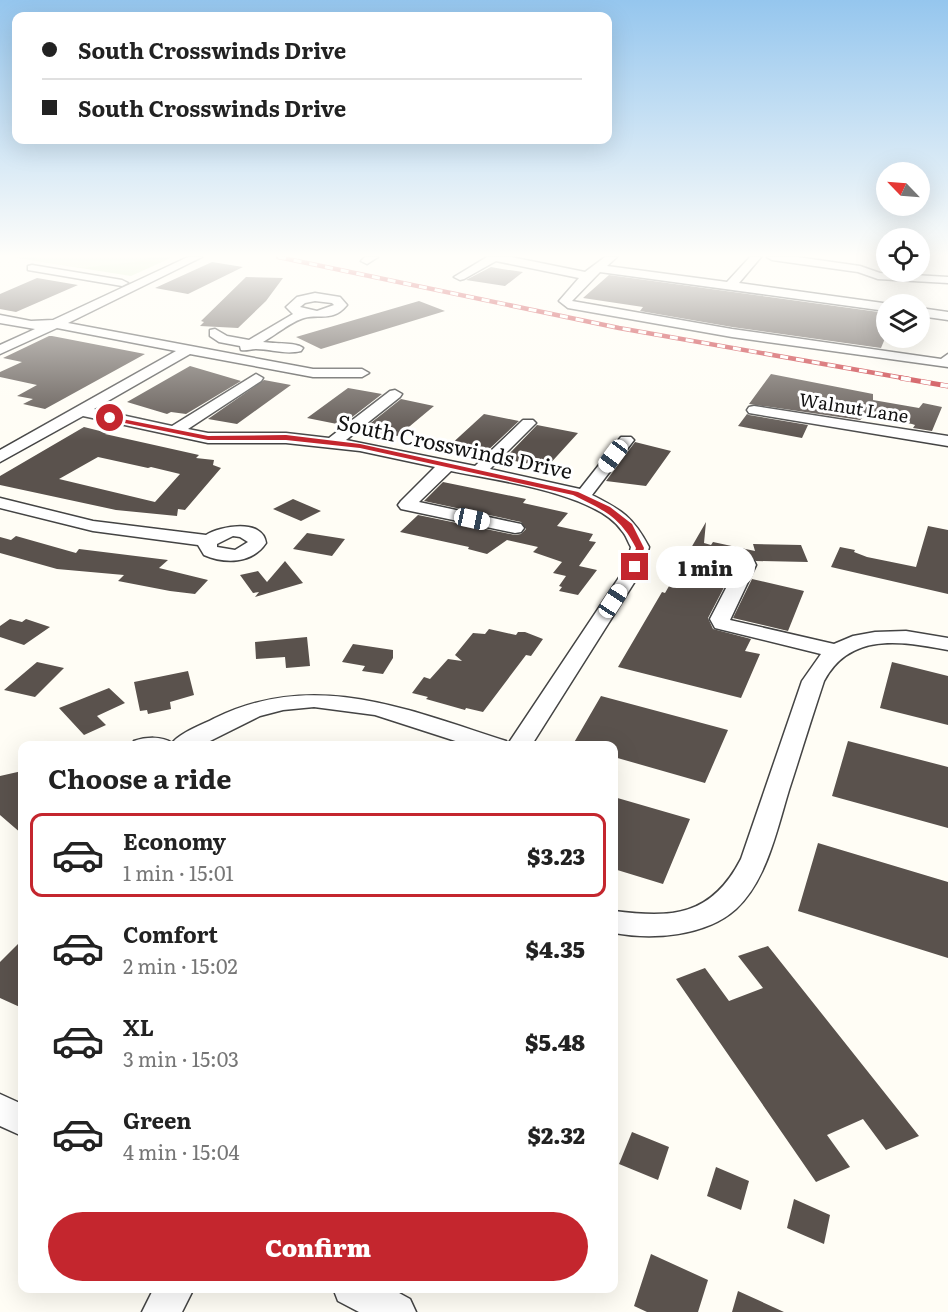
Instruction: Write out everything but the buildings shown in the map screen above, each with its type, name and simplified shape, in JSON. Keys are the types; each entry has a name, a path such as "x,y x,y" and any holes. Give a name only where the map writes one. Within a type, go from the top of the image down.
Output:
{"street":[{"path":"0,340 46,318"},
{"path":"0,350 67,318"},
{"path":"230,357 294,318"},
{"path":"648,318 732,333 941,363 946,363 948,358"},
{"path":"0,319 31,325 55,324 313,373 362,373"},
{"path":"215,333 216,336 224,339 278,349 296,348"},
{"path":"0,457 189,349"},
{"path":"172,432 256,378"},
{"path":"333,442 395,394"},
{"name":"Walnut Lane","path":"754,410 948,441"},
{"name":"South Crosswinds Drive","path":"80,411 208,438 286,438 333,442 479,471 583,496 607,509 629,526 640,548 635,567 522,741"},
{"path":"479,471 528,423"},
{"path":"583,496 626,440"},
{"path":"447,465 407,505 515,528"},
{"path":"0,503 93,526 209,541"},
{"path":"747,565 720,619 722,624 837,651"},
{"path":"618,923 628,925 668,924 701,916 724,904 741,885 754,859 813,681 822,665 837,651 858,642 884,638 907,637 948,644"},
{"path":"192,741 252,711 300,700 331,700 361,705 481,741"},
{"path":"0,1109 18,1119"},
{"path":"161,1312 173,1293"},
{"path":"361,1293 397,1312"}],"railway":[{"path":"572,318 909,379"},
{"path":"901,378 948,386"}],"route":[{"path":"110,418 208,438 286,438 360,446 575,493 607,509 629,526 640,548 635,567"}]}
